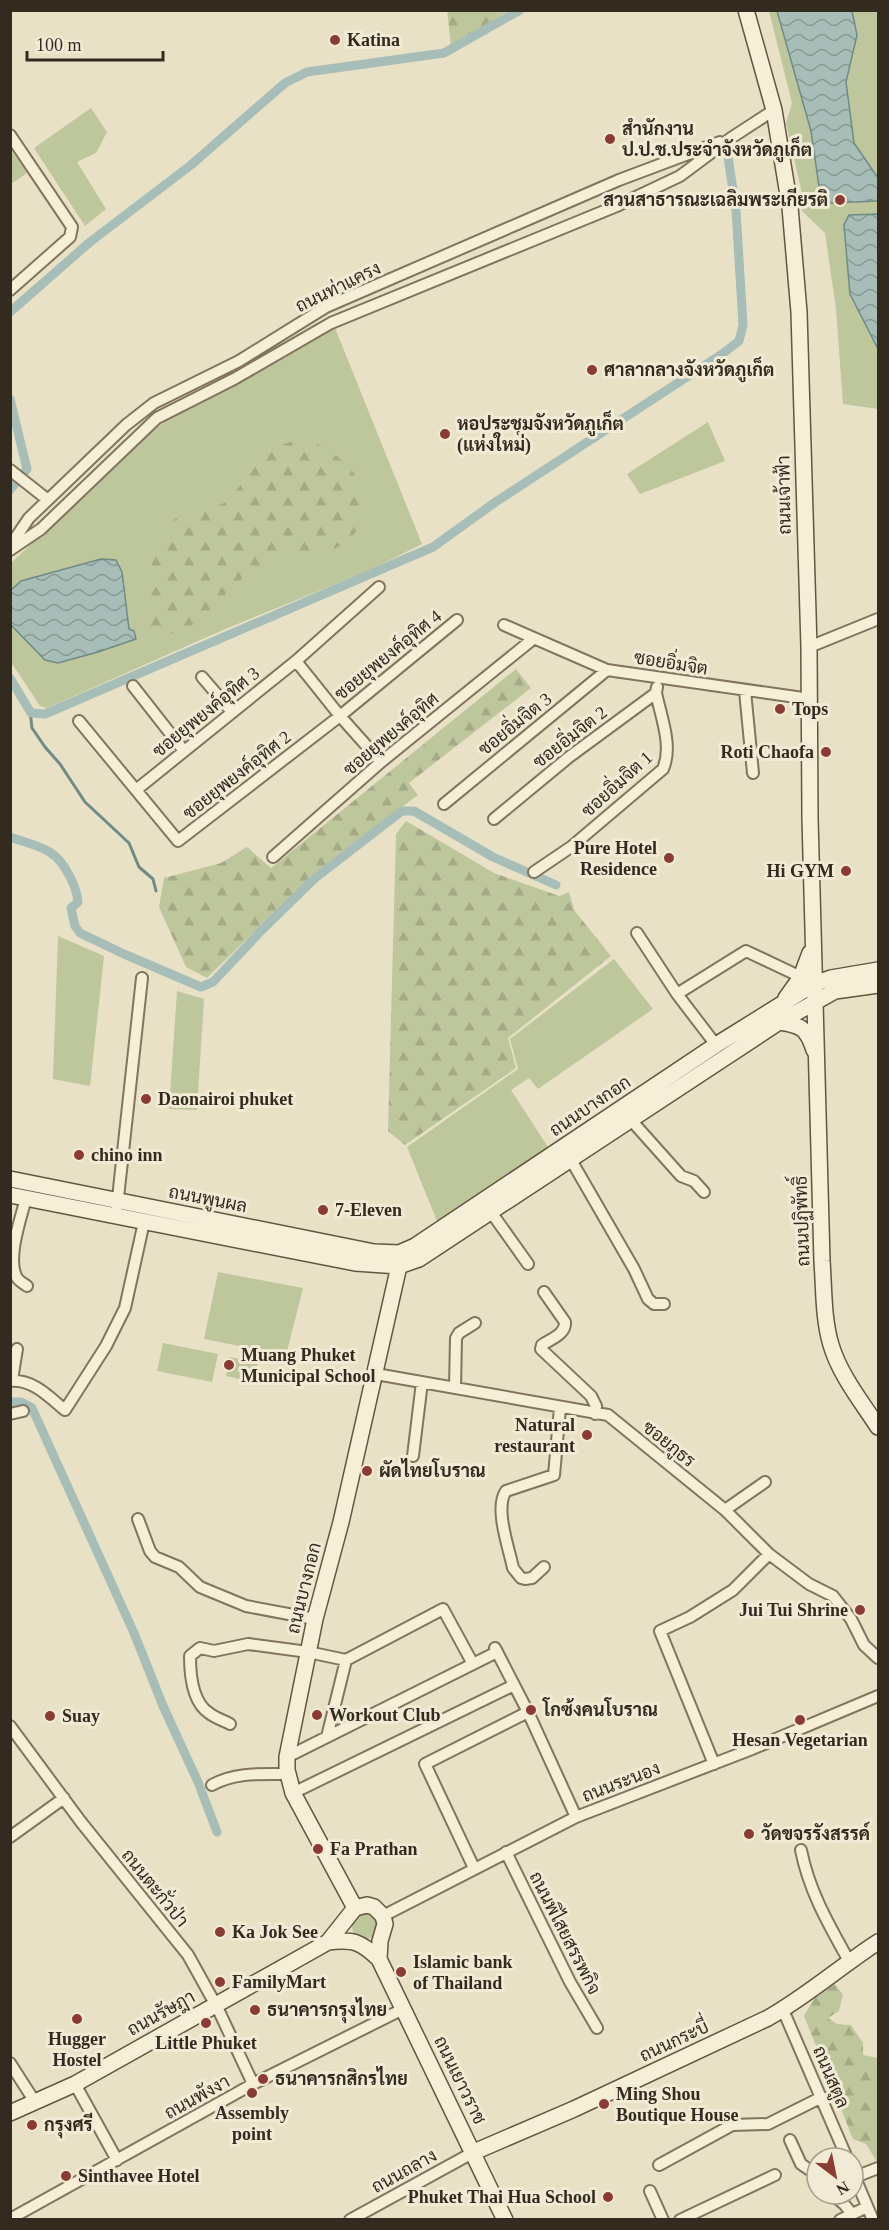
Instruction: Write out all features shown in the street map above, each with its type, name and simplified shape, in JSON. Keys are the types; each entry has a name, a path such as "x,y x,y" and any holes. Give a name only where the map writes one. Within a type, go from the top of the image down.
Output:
{"main road":[{"name":"ถนนเจ้าฟ้า","path":"746,10 774,111 790,207 799,312 809,647 810,818 814,945 807,980"},
{"path":"807,980 879,970"},
{"name":"ถนนปฏิพัทธิ์","path":"807,980 815,1001 822,1261 828,1330 831,1347 846,1377 879,1427"},
{"name":"ถนนบางกอก","path":"355,1908 293,1793 288,1774 287,1757 315,1618 340,1528 376,1374 399,1260 415,1246 716,1045 781,1005 807,980"},
{"name":"ถนนบางกอก","path":"399,1260 418,1259 779,1022 815,1001 835,991 879,985"},
{"path":"779,1022 798,1025 810,1036 818,1065"},
{"name":"ถนนพูนผล","path":"10,1179 116,1208 144,1222 354,1263 399,1260"},
{"name":"ถนนพูนผล","path":"18,1197 116,1208 362,1250 399,1260"},
{"path":"328,1942 355,1908 361,1905 374,1907 383,1916 385,1924 380,1941 379,1959"},
{"path":"328,1942 351,1940 368,1948 379,1959"},
{"name":"ถนนรัษฎา","path":"10,2113 75,2084 328,1942"},
{"name":"ถนนกระบี่","path":"474,2152 584,2104 783,2010 849,1960 879,1942"},
{"name":"ถนนเยาวราช","path":"379,1959 505,2220"}],"street":[{"name":"ถนนท่าแครง","path":"10,548 41,530 157,418 234,379 331,323 619,205 680,176 731,138 774,111"},
{"path":"10,135 72,227 70,237 10,290"},
{"name":"ถนนท่าแครง","path":"10,548 29,518 126,425 154,403 239,361 326,307 619,180 731,138"},
{"path":"282,335 289,348"},
{"path":"10,471 48,500"},
{"name":"ซอยยุพยงค์อุทิศ 3","path":"136,790 296,661 379,587"},
{"path":"809,647 879,619"},
{"name":"ซอยยุพยงค์อุทิศ 4","path":"340,716 457,620"},
{"name":"ซอยอิ่มจิต","path":"504,625 607,670 810,699"},
{"name":"ซอยยุพยงค์อุทิศ","path":"273,857 381,762 533,639"},
{"path":"296,661 381,762"},
{"name":"ซอยอิ่มจิต 3","path":"444,804 607,670"},
{"path":"202,677 232,712"},
{"path":"656,693 660,679"},
{"path":"133,687 184,751"},
{"path":"745,691 753,773"},
{"name":"ซอยอิ่มจิต 2","path":"494,819 569,757 656,693"},
{"name":"ซอยอิ่มจิต 1","path":"534,872 571,847 663,770 667,761 668,749 656,693"},
{"name":"ซอยยุพยงค์อุทิศ 2","path":"136,790 178,841 340,716"},
{"path":"79,721 136,790"},
{"path":"637,933 677,994 716,1045"},
{"path":"677,994 746,951 807,980"},
{"path":"116,1208 142,978"},
{"path":"631,1120 681,1176 694,1181 704,1192"},
{"path":"571,1160 634,1269 648,1299 654,1304 664,1304"},
{"path":"18,1197 14,1268 18,1279 27,1286"},
{"path":"491,1212 528,1264"},
{"path":"17,1349 11,1381 24,1380 65,1410 106,1346 125,1308 144,1222"},
{"path":"544,1292 565,1322 566,1327 542,1344 541,1349 591,1396 596,1406 595,1413"},
{"path":"455,1388 456,1338 459,1333 475,1323"},
{"name":"ซอยภูธร","path":"376,1374 608,1415 725,1510 769,1554 809,1584 833,1596 851,1619 864,1645 879,1658"},
{"path":"413,1456 422,1382"},
{"path":"544,1568 532,1578 525,1579 513,1568 501,1513 502,1498 506,1491 554,1475 560,1408"},
{"path":"10,1414 22,1411"},
{"path":"725,1510 765,1482"},
{"path":"138,1519 150,1551 155,1557 179,1567 200,1587 246,1606 315,1618"},
{"path":"714,1764 660,1631 690,1617 734,1590 769,1554"},
{"path":"230,1724 209,1714 199,1704 190,1665 190,1656 195,1650 200,1648 214,1651 248,1644 346,1660 443,1609 473,1664"},
{"path":"287,1757 473,1664 496,1650 528,1712 576,1817"},
{"path":"327,1737 346,1660"},
{"path":"293,1793 514,1685"},
{"name":"ถนนระนอง","path":"383,1916 576,1817 714,1764 879,1696"},
{"path":"474,1868 425,1764 528,1712"},
{"name":"ถนนตะกั่วป่า","path":"10,1726 188,1956 216,2005 253,2084"},
{"path":"212,1785 223,1779 243,1775 288,1774"},
{"path":"10,1837 64,1798"},
{"path":"801,1850 806,1872 825,1919 849,1960"},
{"name":"ถนนพิไสยสรรพกิจ","path":"506,1852 570,1982 597,2028"},
{"name":"ถนนพังงา","path":"10,2219 253,2084 403,2009"},
{"name":"ถนนสตูล","path":"783,2010 842,2146"},
{"path":"10,2063 35,2102"},
{"path":"75,2084 117,2160"},
{"path":"659,2165 732,2125 768,2124 822,2097"},
{"path":"790,2140 801,2164 805,2167"},
{"name":"ถนนถลาง","path":"350,2220 474,2152"},
{"path":"680,2220 775,2175"},
{"path":"650,2191 663,2220"},
{"path":"865,2202 873,2220"},
{"path":"846,2206 852,2214"},
{"path":"840,2220 867,2207"}],"green space":[{"path":"447,10 508,10 508,11 451,46"},
{"name":"สวนสาธารณะเฉลิมพระเกียรติ","path":"769,11 878,11 878,409 843,404 836,309 825,233 802,211 801,189 786,123 792,103"},
{"path":"91,108 107,132 96,153 77,162 106,209 85,226 34,148"},
{"path":"11,150 27,173 10,184"},
{"path":"335,328 422,544 372,569 223,630 47,708 40,706 11,662 10,564 143,438 170,418 236,385"},
{"path":"708,422 725,461 640,494 627,474"},
{"path":"293,441 314,443 325,447 357,477 362,486 364,502 357,531 337,548 301,556 281,555 267,562 247,574 202,618 189,627 175,633 161,634 147,629 144,609 151,595 152,556 158,539 168,524 181,515 207,510 224,503 240,486 253,465 268,450"},
{"path":"516,669 531,688 409,783 418,795 312,875 207,978 186,967 159,907 164,878 221,863 247,847 271,868"},
{"path":"406,821 494,873 559,896 569,892 574,910 611,956 508,1038 516,1068 405,1145 388,1131 396,834"},
{"path":"58,936 104,956 90,1086 53,1079"},
{"path":"614,959 653,1009 538,1089 529,1078 511,1090 548,1147 437,1221 407,1147 518,1069 510,1039"},
{"path":"177,991 204,999 197,1110 169,1109"},
{"path":"218,1272 303,1288 286,1355 204,1339"},
{"path":"163,1343 218,1354 212,1382 157,1371"},
{"path":"230,1357 258,1363 254,1382 226,1376"},
{"path":"367,1911 378,1919 375,1936 366,1940 357,1937 352,1926 355,1915"},
{"path":"835,1984 843,1995 839,2011 828,2018 837,2024 851,2025 863,2043 863,2055 878,2058 877,2162 866,2144 853,2139 804,2016 814,1999"}],"water":[{"path":"777,11 852,11 857,35 846,82 854,143 878,178 877,201 831,203 820,193 811,131"},
{"path":"878,214 878,349 850,294 844,225 849,215"},
{"path":"101,559 116,560 122,572 129,629 134,631 136,639 58,663 45,660 11,625 11,590 21,581"}],"waterway":[{"path":"10,312 90,242 191,165 285,83 307,72 444,53 520,10"},
{"path":"10,678 31,713 45,714 433,547 497,501 722,354 739,341 743,325 736,210 728,157"},
{"path":"10,399 27,469 10,490"},
{"path":"30,711 32,728 45,747 60,764 85,802 129,843 139,867 153,879 156,891"},
{"path":"10,837 45,849 64,866 77,894 78,902 71,908 75,926 80,933 201,987 213,982 314,879 402,811 414,811 493,857 556,885"},
{"path":"10,1402 21,1402 32,1408 134,1633 217,1832"}],"place":[{"name":"Katina","path":"335,40"},
{"name":"สำนักงาน ป.ป.ช.ประจำจังหวัดภูเก็ต","path":"610,139"},
{"name":"สวนสาธารณะเฉลิมพระเกียรติ","path":"840,200"},
{"name":"ศาลากลางจังหวัดภูเก็ต","path":"592,370"},
{"name":"หอประชุมจังหวัดภูเก็ต (แห่งใหม่)","path":"445,434"},
{"name":"Tops","path":"780,709"},
{"name":"Roti Chaofa","path":"826,752"},
{"name":"Pure Hotel Residence","path":"669,858"},
{"name":"Hi GYM","path":"846,871"},
{"name":"Daonairoi phuket","path":"146,1099"},
{"name":"chino inn","path":"79,1155"},
{"name":"7-Eleven","path":"323,1210"},
{"name":"Muang Phuket Municipal School","path":"229,1365"},
{"name":"Natural restaurant","path":"587,1435"},
{"name":"ผัดไทยโบราณ","path":"367,1471"},
{"name":"Jui Tui Shrine","path":"860,1610"},
{"name":"โกซ้งคนโบราณ","path":"531,1710"},
{"name":"Workout Club","path":"317,1715"},
{"name":"Suay","path":"50,1716"},
{"name":"Hesan Vegetarian","path":"800,1720"},
{"name":"วัดขจรรังสรรค์","path":"749,1834"},
{"name":"Fa Prathan","path":"318,1849"},
{"name":"Ka Jok See","path":"220,1932"},
{"name":"Islamic bank of Thailand","path":"401,1972"},
{"name":"FamilyMart","path":"220,1982"},
{"name":"ธนาคารกรุงไทย","path":"255,2010"},
{"name":"Hugger Hostel","path":"77,2019"},
{"name":"Little Phuket","path":"206,2023"},
{"name":"ธนาคารกสิกรไทย","path":"263,2079"},
{"name":"Assembly point","path":"252,2093"},
{"name":"Ming Shou Boutique House","path":"604,2104"},
{"name":"กรุงศรี","path":"32,2125"},
{"name":"Sinthavee Hotel","path":"66,2176"},
{"name":"Phuket Thai Hua School","path":"608,2197"}]}
